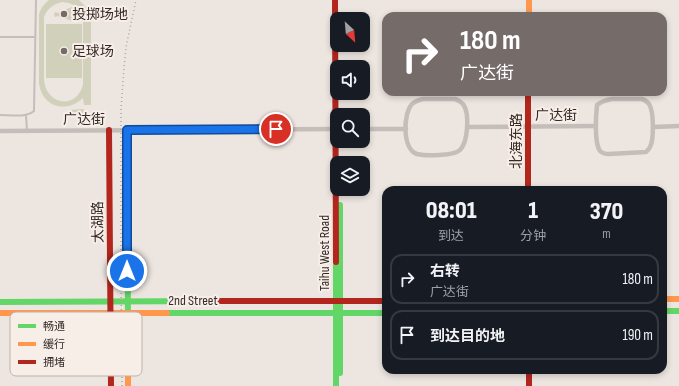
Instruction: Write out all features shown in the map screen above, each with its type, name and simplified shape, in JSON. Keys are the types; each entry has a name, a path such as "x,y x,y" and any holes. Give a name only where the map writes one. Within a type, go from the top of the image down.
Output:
{"main road":[{"name":"Taihu West Road","path":"335,0 336,108"},
{"path":"338,0 338,12"},
{"path":"529,0 529,12"},
{"name":"北海东路","path":"528,96 528,186"},
{"name":"太湖路","path":"109,130 111,312"},
{"name":"太湖路","path":"127,130 128,312"},
{"name":"Taihu West Road","path":"336,148 338,313 336,386"},
{"name":"Taihu West Road","path":"338,302 340,196"},
{"path":"667,299 679,299"},
{"name":"2nd Street","path":"0,302 382,301"},
{"path":"667,311 679,311"},
{"name":"2nd Street","path":"142,312 382,312"},
{"name":"Taihu West Road","path":"338,313 340,386"},
{"path":"529,374 529,386"}],"street":[{"path":"423,99 450,99 460,101 464,105 468,127 461,149 457,152 449,154 417,154 412,151 407,139 406,129 409,110 411,105 418,100 423,99"},
{"path":"612,99 646,100 651,107 653,127 650,147 646,152 603,153 598,146 597,140 596,126 598,105 602,101 612,99"},
{"name":"广达街","path":"468,127 596,126"},
{"path":"653,127 679,126"},
{"name":"广达街","path":"0,131 330,129"},
{"path":"370,129 406,129"}],"lane":[{"path":"0,115 26,115 32,113 35,108 36,0"},
{"path":"0,37 35,37"},
{"path":"26,115 27,131"}],"green space":[{"path":"49,0 79,0 87,8 91,8 91,105 84,105 83,98 69,106 56,106 45,98 41,91 39,83 39,15 41,9","holes":["62,2 76,6 81,12 83,18 83,85 79,93 74,98 68,101 62,101 55,99 50,95 44,80 44,17 49,9 56,4"]},
{"name":"投掷场地","path":"72,7 74,14 72,21 58,16 55,17 55,12 58,13"},
{"name":"足球场","path":"46,24 82,24 82,78 46,78"},
{"path":"84,109 84,116 69,116 69,110"}],"railway":[{"path":"121,312 121,109 126,47 136,0"},
{"path":"122,376 122,386"}],"traffic: fast":[{"path":"127,130 128,312"},
{"path":"340,205 340,373"},
{"path":"336,262 336,386"},
{"path":"0,302 220,301"},
{"path":"667,311 679,311"},
{"path":"167,313 382,313"}],"traffic: slow":[{"path":"529,0 529,12"},
{"path":"667,299 679,299"},
{"path":"0,313 10,313"},
{"path":"142,313 167,313"},
{"path":"128,376 128,386"}],"traffic: jam":[{"path":"335,0 336,262"},
{"path":"528,96 528,186"},
{"path":"109,130 110,312"},
{"path":"220,301 382,301"},
{"path":"529,374 529,386"},
{"path":"111,376 111,386"}],"place":[{"name":"投掷场地","path":"64,14"},
{"name":"足球场","path":"64,51"}],"route":[{"path":"127,271 127,130 276,129"}]}
